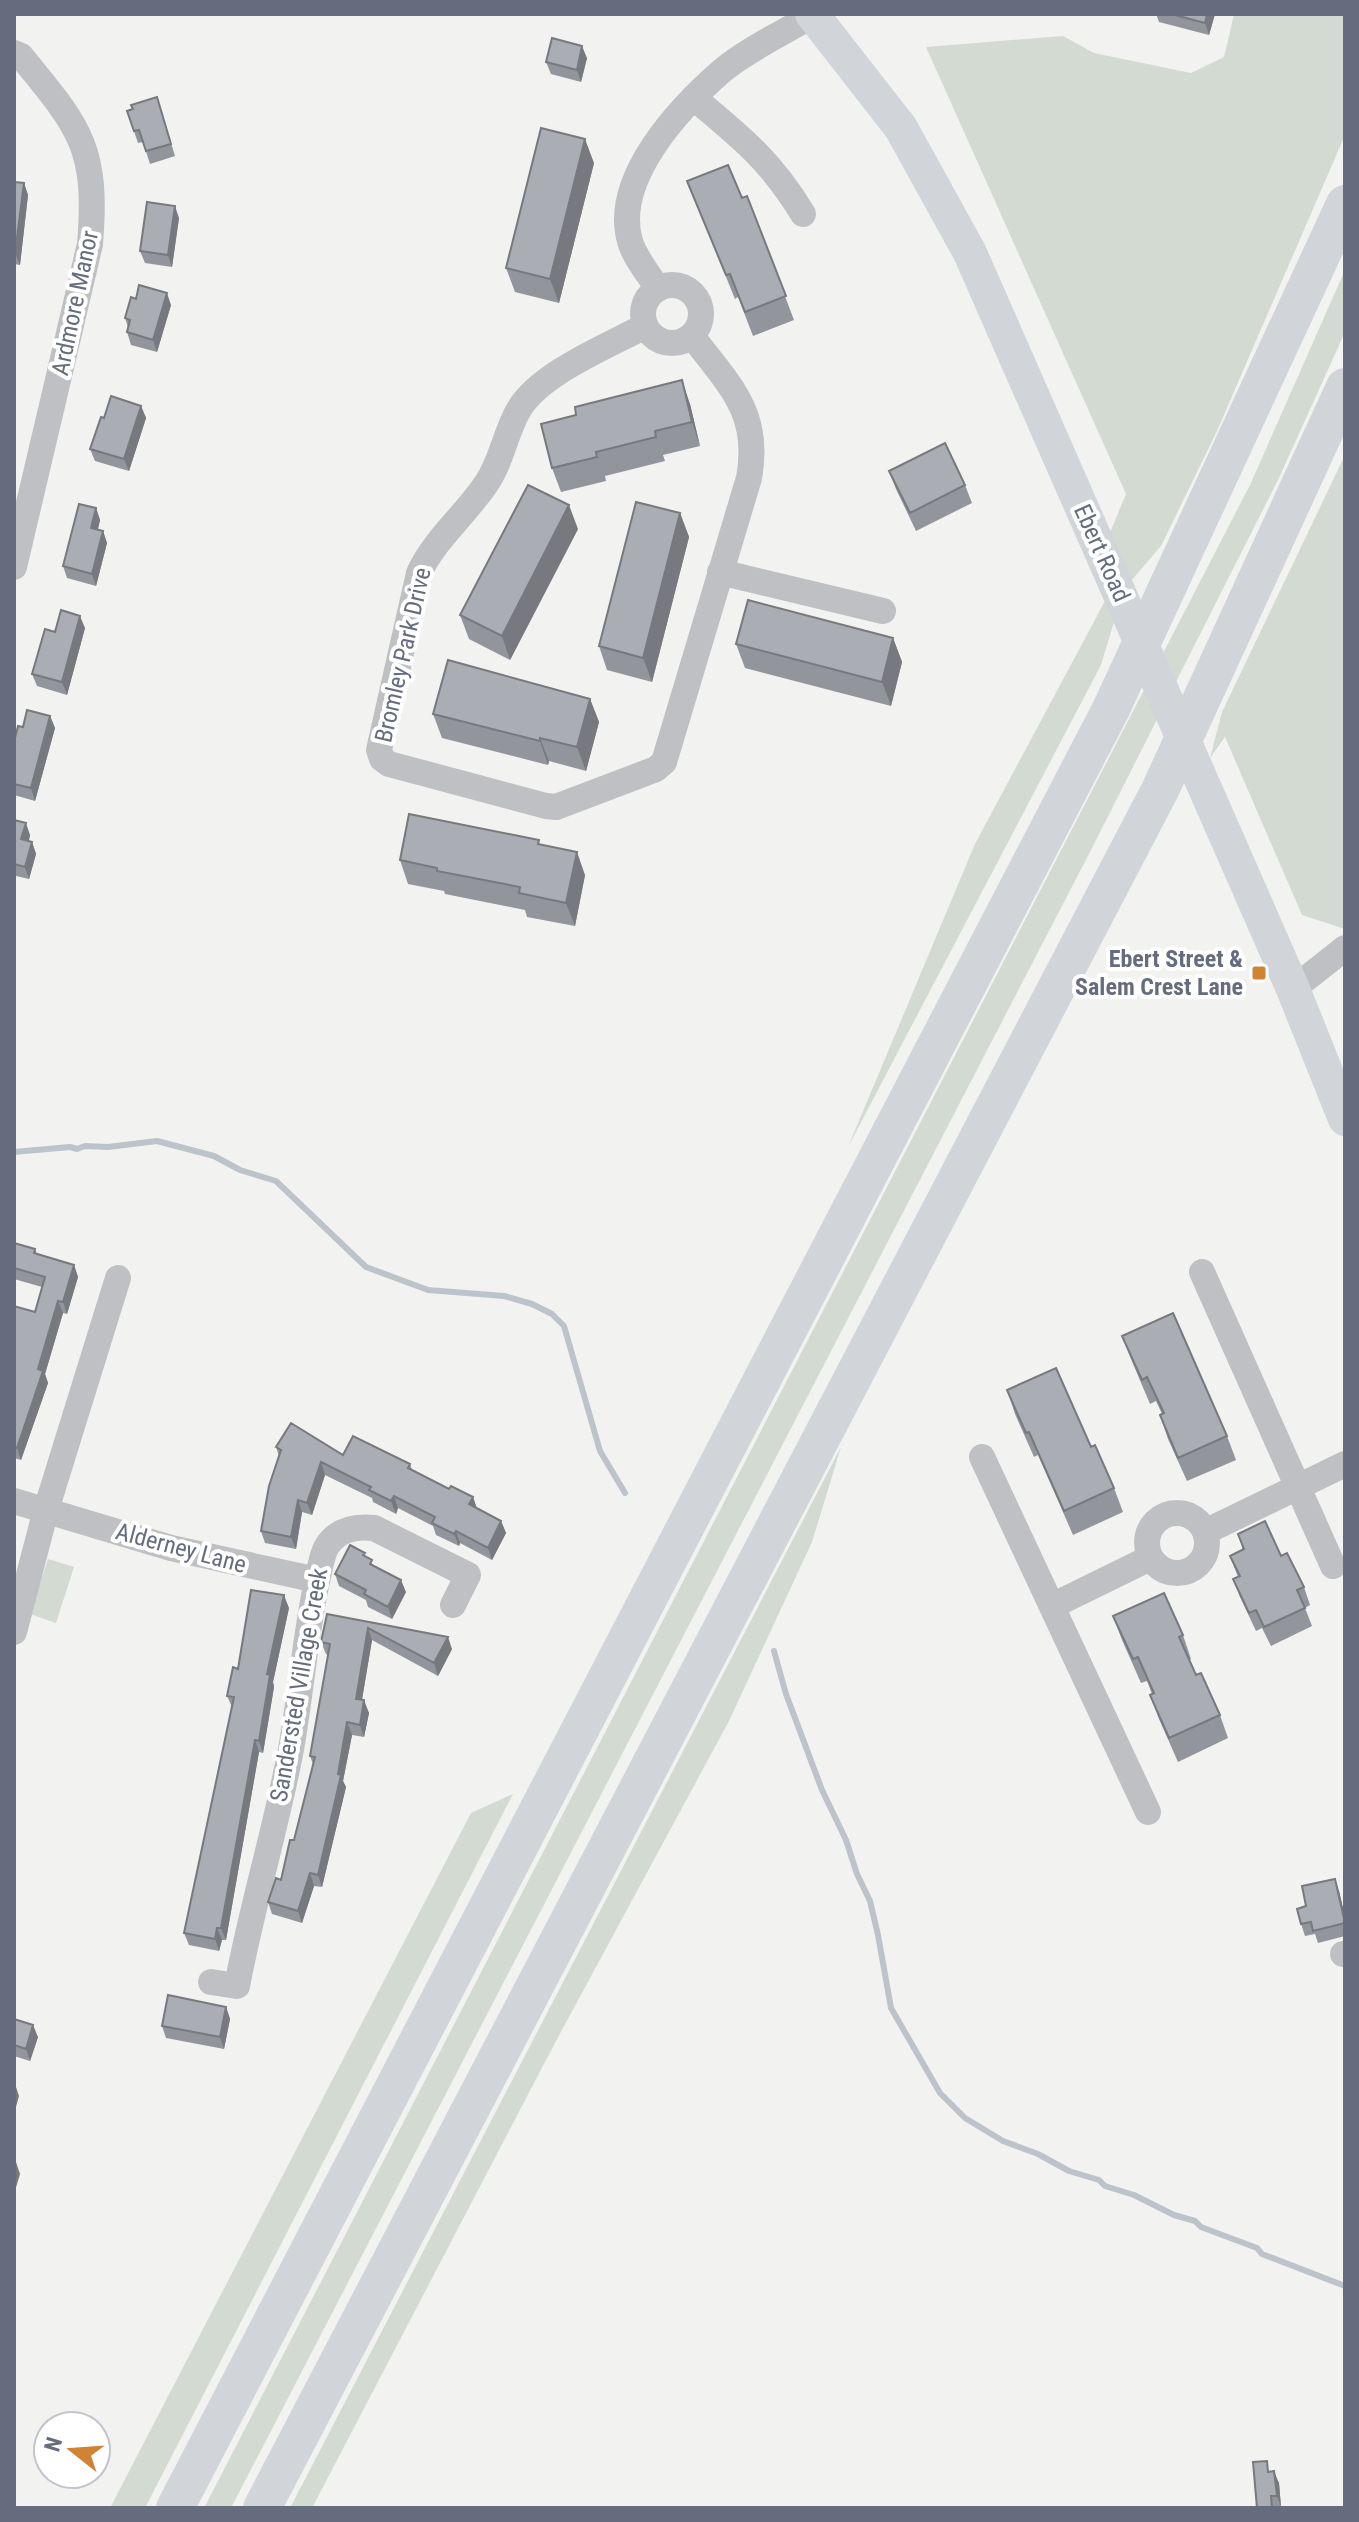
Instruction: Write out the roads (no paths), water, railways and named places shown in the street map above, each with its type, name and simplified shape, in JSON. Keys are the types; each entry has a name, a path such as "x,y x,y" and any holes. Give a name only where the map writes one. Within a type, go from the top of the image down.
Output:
{"highway":[{"path":"175,2508 1111,709 1345,204"},
{"path":"262,2508 1160,790 1345,387"}],"main road":[{"name":"Ebert Road","path":"812,14 901,128 970,253 1293,989 1345,1119"}],"street":[{"path":"658,289 630,242 627,218 638,169 650,149 724,68 812,14"},
{"name":"Ardmore Manor","path":"14,567 90,244 93,206 90,168 76,126 17,54"},
{"path":"694,98 767,161 803,214"},
{"path":"672,285 685,288 696,297 701,310 700,324 692,336 680,343 666,343 653,337 645,326 643,311 648,298 658,289 672,285"},
{"name":"Bromley Park Drive","path":"645,326 551,377 533,391 519,409 490,478 428,554 419,573 379,750 382,759 389,764 556,807 656,769 664,762 753,457 752,433 746,412 692,336"},
{"path":"720,572 883,611"},
{"path":"1293,989 1345,948"},
{"path":"1202,1272 1333,1566"},
{"path":"14,1632 46,1510 118,1278"},
{"path":"982,1457 1148,1812"},
{"path":"1205,1532 1345,1464"},
{"name":"Alderney Lane","path":"14,1501 171,1548 317,1580"},
{"path":"1182,1513 1196,1519 1205,1532 1207,1548 1201,1563 1188,1572 1172,1574 1157,1567 1150,1558 1146,1538 1153,1523 1166,1514 1182,1513"},
{"name":"Sandersted Village Creek","path":"211,1982 237,1986 289,1757 322,1556 334,1538 347,1529 360,1526 374,1528 468,1575 453,1605"},
{"path":"1052,1606 1150,1558"}],"waterway":[{"path":"14,1152 157,1141 214,1156 240,1170 276,1181 366,1267 428,1290 504,1296 552,1314 564,1326 600,1451 625,1493"},
{"path":"774,1651 786,1694 822,1790 870,1901 891,2008 940,2093 965,2118 1003,2141 1257,2248 1262,2254 1345,2286"}],"place":[{"name":"Ebert Street & Salem Crest Lane","path":"1259,973"}]}
